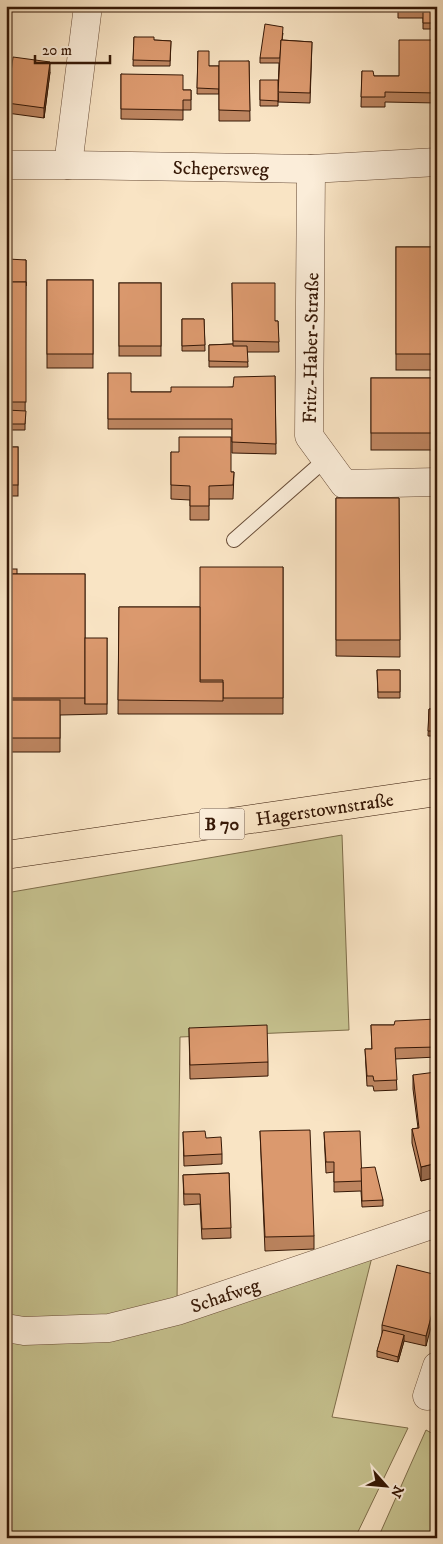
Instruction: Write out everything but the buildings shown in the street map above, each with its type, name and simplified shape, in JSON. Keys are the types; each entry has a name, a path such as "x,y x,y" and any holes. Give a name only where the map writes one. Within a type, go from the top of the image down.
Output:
{"main road":[{"name":"Hagerstownstraße","path":"6,855 437,792"}],"street":[{"path":"68,165 88,6"},
{"name":"Schepersweg","path":"6,165 311,169 437,162"},
{"name":"Fritz-Haber-Straße","path":"311,169 309,436 344,484 437,482"},
{"name":"Schafweg","path":"6,1328 24,1331 109,1328 177,1311 437,1223"},
{"path":"427,1396 437,1366"}],"lane":[{"path":"234,540 326,459"}],"shaded area":[{"path":"342,835 349,1030 180,1037 177,1303 115,1318 6,1321 6,893"},
{"path":"373,1253 332,1417 408,1428 355,1538 6,1538 6,1335 23,1338"},
{"path":"426,1430 437,1436 437,1538 378,1538"}]}
